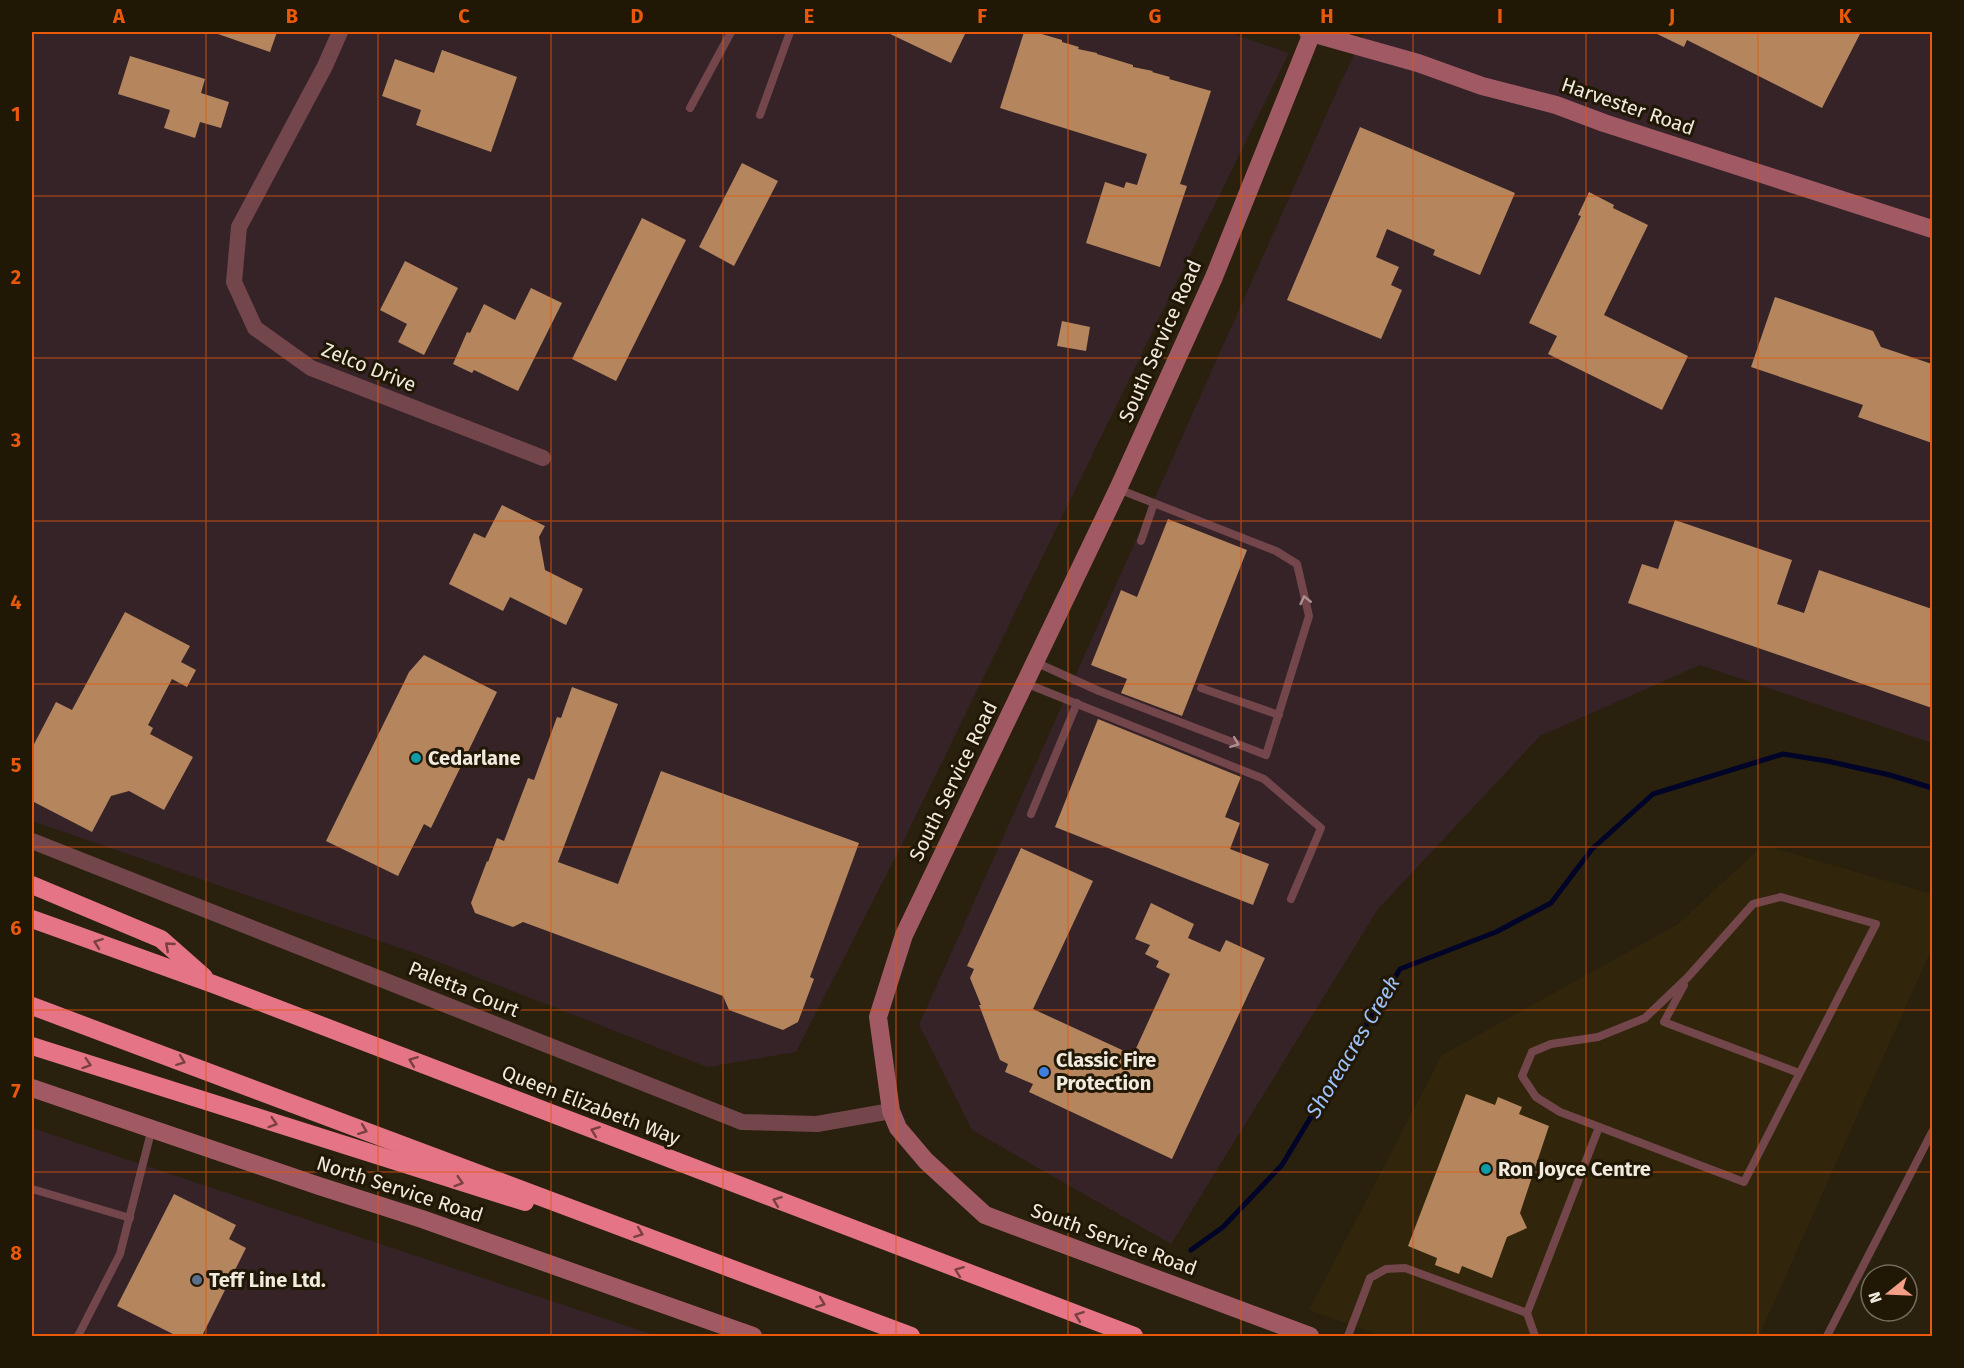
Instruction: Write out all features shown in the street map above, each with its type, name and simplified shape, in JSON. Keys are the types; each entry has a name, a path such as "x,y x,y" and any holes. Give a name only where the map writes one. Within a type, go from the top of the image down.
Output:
{"highway":[{"path":"32,885 161,939 213,984"},
{"name":"Queen Elizabeth Way","path":"32,919 213,984 1134,1336"},
{"path":"32,1006 911,1336"},
{"path":"32,1046 530,1204 584,1213"}],"street":[{"name":"Zelco Drive","path":"340,32 238,227 234,282 255,328 312,368 543,458"},
{"name":"Harvester Road","path":"1310,32 1418,63 1482,86 1556,105 1604,123 1932,229"},
{"name":"South Service Road","path":"1310,32 1214,277 1118,489 904,935 878,1017 891,1111 898,1128 926,1161 985,1215 1310,1336"},
{"name":"Paletta Court","path":"32,841 742,1122 817,1124 891,1111"},
{"name":"North Service Road","path":"32,1088 422,1219 753,1336"}],"lane":[{"path":"690,108 731,32"},
{"path":"760,115 790,32"},
{"path":"1035,663 1099,691 1266,755 1309,616 1297,564 1276,551 1118,489"},
{"path":"1141,541 1154,503"},
{"path":"1025,682 1264,779 1320,828 1291,899"},
{"path":"1201,688 1279,716"},
{"path":"1031,814 1077,703"},
{"path":"1781,897 1876,924 1799,1073 1744,1182 1560,1112 1536,1097 1522,1076 1532,1052 1551,1044 1598,1037 1645,1018 1688,977 1753,904 1781,897"},
{"path":"1688,977 1664,1023 1799,1073"},
{"path":"1535,1336 1527,1312 1599,1127"},
{"path":"78,1336 120,1254 152,1128"},
{"path":"1827,1336 1930,1142 1932,1132"},
{"path":"32,1189 130,1218"},
{"path":"1348,1336 1370,1278 1386,1269 1405,1268 1527,1312"}],"shaded area":[{"path":"32,32 1228,32 1289,53 899,850 796,1052 707,1067 423,956 32,821"},
{"path":"1365,32 1932,32 1932,743 1700,665 1540,736 1378,909 1171,1244 972,1130 919,1025"},
{"path":"1763,845 1932,894 1932,948 1759,1336 1382,1336 1309,1310 1442,1055 1678,924"},
{"path":"32,1128 657,1336 32,1336"}],"building":[{"path":"218,32 277,32 270,52 218,34"},
{"path":"886,32 966,32 951,63"},
{"path":"1024,32 1035,32 1062,40 1062,42 1079,47 1078,49 1097,53 1133,65 1133,67 1170,77 1169,79 1211,91 1180,184 1187,186 1160,267 1086,243 1105,182 1124,188 1126,182 1137,185 1147,154 1000,108"},
{"path":"1653,32 1861,32 1822,108 1687,40 1684,47"},
{"path":"442,50 517,77 491,152 416,125 421,110 382,96 395,59 434,73"},
{"path":"130,56 205,79 201,93 229,102 221,128 200,122 195,138 164,128 170,110 118,94"},
{"path":"1360,127 1515,193 1480,275 1433,255 1435,250 1387,229 1376,257 1399,267 1391,285 1402,290 1381,339 1287,300"},
{"path":"742,163 778,181 734,266 699,247"},
{"path":"1589,192 1614,205 1613,208 1648,225 1604,315 1688,356 1662,410 1548,354 1557,336 1529,323 1581,216 1578,215"},
{"path":"642,218 686,240 616,381 572,359"},
{"path":"405,261 458,288 424,355 398,342 407,324 380,310"},
{"path":"531,288 562,303 518,391 474,370 472,373 453,364 467,332 470,333 484,304 515,320"},
{"path":"1775,297 1873,331 1881,347 1932,364 1932,443 1858,417 1863,405 1751,367"},
{"path":"1062,321 1090,327 1086,351 1057,346"},
{"path":"502,505 545,526 539,537 545,570 583,589 566,625 510,597 503,611 449,584 474,533 485,538"},
{"path":"1168,519 1247,550 1182,716 1121,693 1127,679 1091,665 1121,590 1137,597"},
{"path":"1675,520 1792,560 1777,604 1804,613 1819,570 1932,609 1932,708 1628,603 1642,564 1658,569"},
{"path":"125,612 190,646 181,662 196,670 187,687 172,679 148,725 153,728 150,734 193,757 164,810 129,791 111,796 92,832 32,801 32,748 56,702 72,710"},
{"name":"Cedarlane","path":"424,655 497,692 431,828 424,824 398,876 326,841 409,672"},
{"path":"572,687 618,704 558,862 618,884 661,771 859,843 810,977 814,979 798,1022 783,1030 729,1010 723,996 523,922 513,927 475,913 471,903 487,861 497,838 504,841 528,778 534,780 557,717 561,718"},
{"path":"1098,719 1241,777 1225,817 1240,823 1230,849 1269,864 1253,905 1055,827"},
{"path":"1021,848 1093,881 1033,1009 1133,1055 1170,974 1156,967 1159,961 1145,954 1150,945 1135,939 1151,903 1194,924 1188,938 1220,952 1226,940 1265,958 1172,1159 1029,1092 1033,1084 1005,1072 1008,1064 1000,1060 970,978 974,969 967,966"},
{"name":"Ron Joyce Centre","path":"1466,1094 1495,1105 1498,1097 1522,1107 1519,1114 1549,1126 1520,1213 1527,1228 1507,1237 1492,1278 1462,1266 1459,1274 1435,1265 1437,1258 1408,1246"},
{"path":"174,1194 236,1225 229,1239 246,1248 202,1336 177,1336 117,1306"}],"waterway":[{"name":"Shoreacres Creek","path":"1191,1250 1223,1227 1282,1165 1400,969 1496,932 1551,903 1592,849 1653,794 1783,754 1890,775 1932,788"}],"place":[{"name":"Cedarlane","path":"416,758"},
{"name":"Classic Fire Protection","path":"1044,1072"},
{"name":"Ron Joyce Centre","path":"1486,1169"},
{"name":"Teff Line Ltd.","path":"197,1280"}]}
